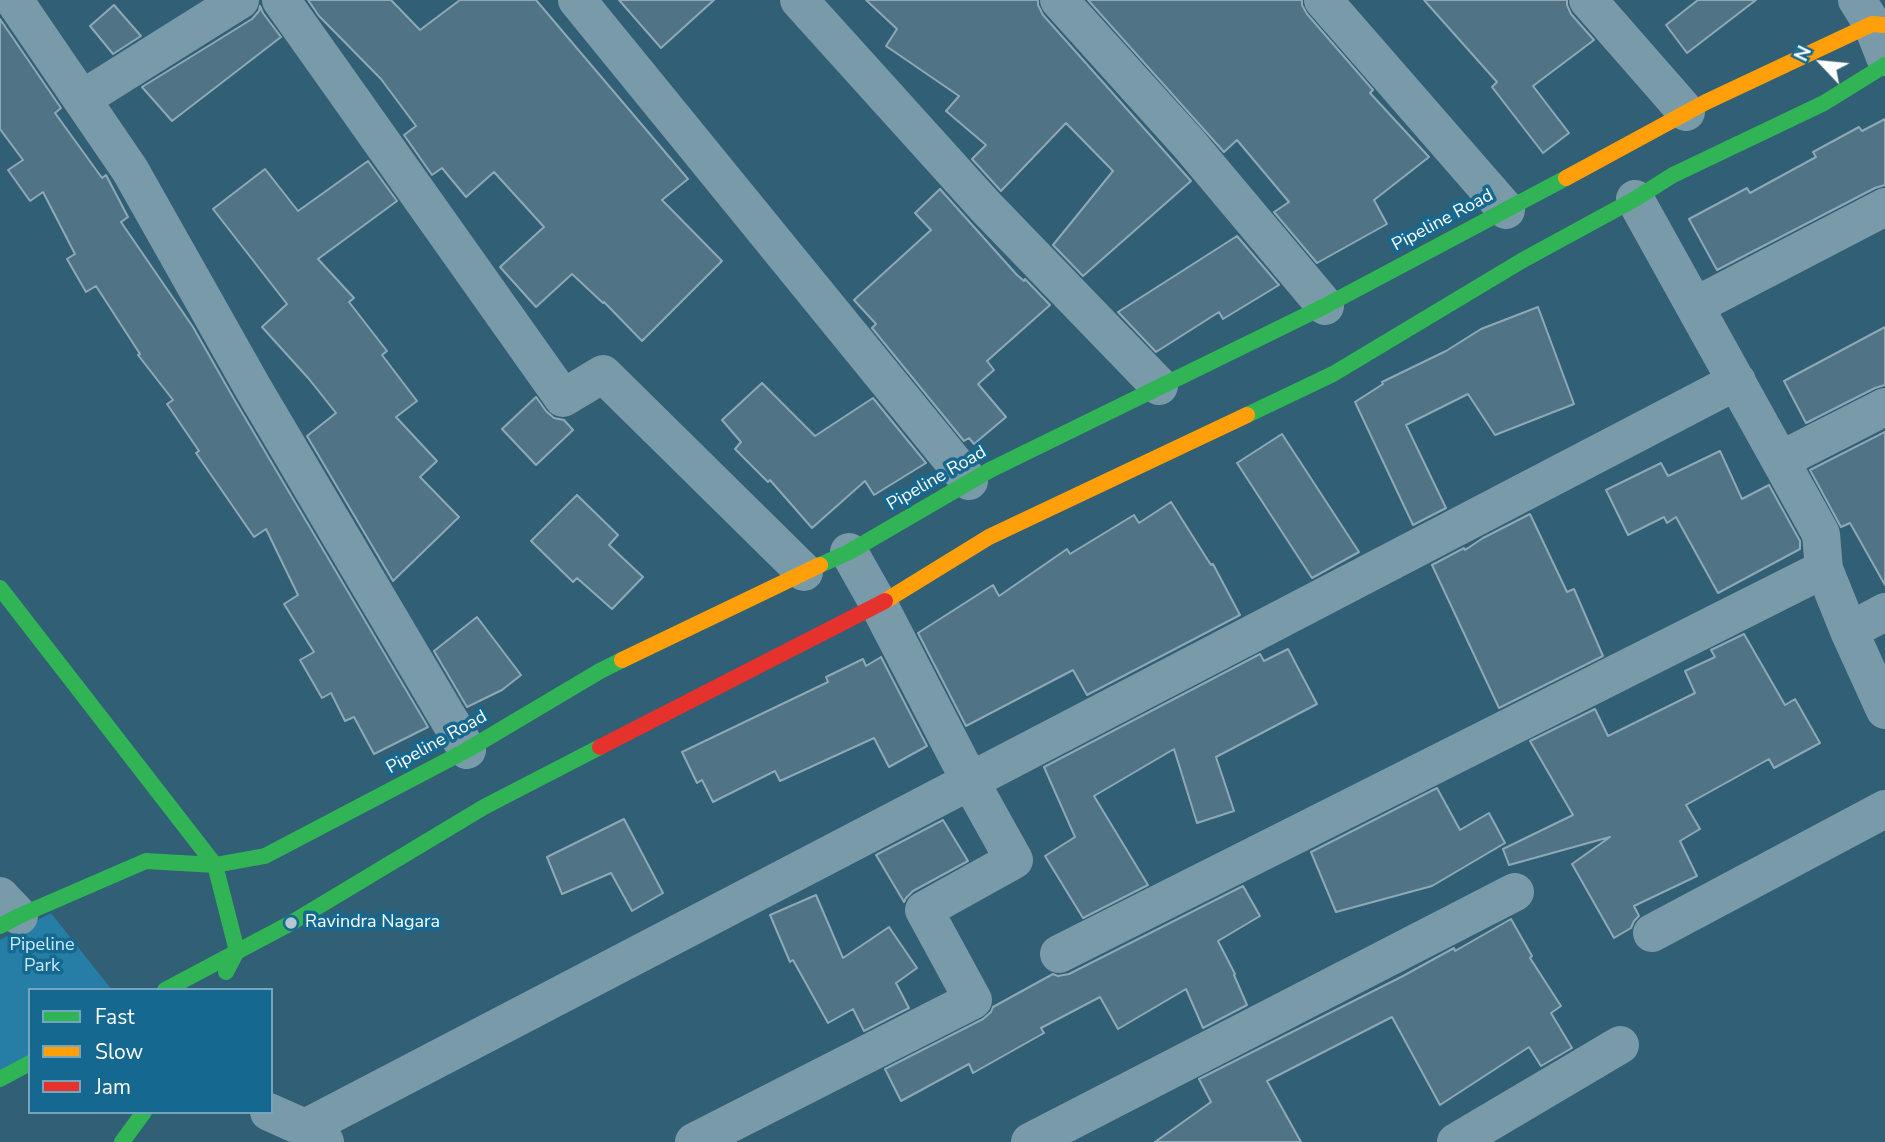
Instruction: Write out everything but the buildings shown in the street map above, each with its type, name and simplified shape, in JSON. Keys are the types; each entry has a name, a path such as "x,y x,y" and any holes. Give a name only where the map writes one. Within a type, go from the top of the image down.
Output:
{"main road":[{"name":"Pipeline Road","path":"6,913 146,861 215,865 265,856 467,750 600,671 849,552 969,481 1325,306 1686,112 1875,27"},
{"path":"169,988 290,922 484,807 879,605 989,537 1332,374 1523,260 1635,199 1673,175 1824,103 1885,65"},
{"path":"0,588 215,865 237,951 218,988"},
{"path":"0,1079 28,1064"},
{"path":"122,1142 143,1114"}],"street":[{"path":"14,0 130,170 253,388 467,750"},
{"path":"82,99 240,0"},
{"path":"281,0 563,398 603,374 804,572"},
{"path":"577,0 969,481"},
{"path":"799,0 986,207 1159,386"},
{"path":"1059,0 1189,144 1325,306"},
{"path":"1323,0 1506,210"},
{"path":"1587,0 1686,112"},
{"path":"1635,199 1821,534 1824,569 1885,710"},
{"path":"1695,306 1885,207"},
{"path":"273,1114 315,1135 970,781 1737,381"},
{"path":"1781,460 1885,407"},
{"path":"694,1142 973,1000 924,910 1014,860 849,552"},
{"path":"1059,954 1824,569"},
{"path":"1849,631 1885,612"},
{"path":"1652,933 1885,809"},
{"path":"1030,1142 1515,892"},
{"path":"1456,1142 1620,1045"}],"green space":[{"name":"Pipeline Park","path":"51,913 110,988 28,988 28,1057 0,1071 0,940"}],"traffic: fast":[{"path":"1247,415 1333,374 1523,260 1635,199 1673,175 1824,103 1885,65"},
{"path":"820,565 849,552 990,470 1325,306 1566,178"},
{"path":"0,588 215,865 237,951 226,972"},
{"path":"0,926 146,861 215,865 265,856 467,750 622,660"},
{"path":"169,988 291,923 484,807 600,747"},
{"path":"0,1079 28,1064"},
{"path":"122,1142 143,1114"}],"traffic: slow":[{"path":"1566,178 1706,102 1872,24 1885,25"},
{"path":"885,601 989,537 1247,415"},
{"path":"622,660 820,565"}],"traffic: jam":[{"path":"600,747 885,601"}],"place":[{"name":"Ravindra Nagara","path":"291,923"}]}
